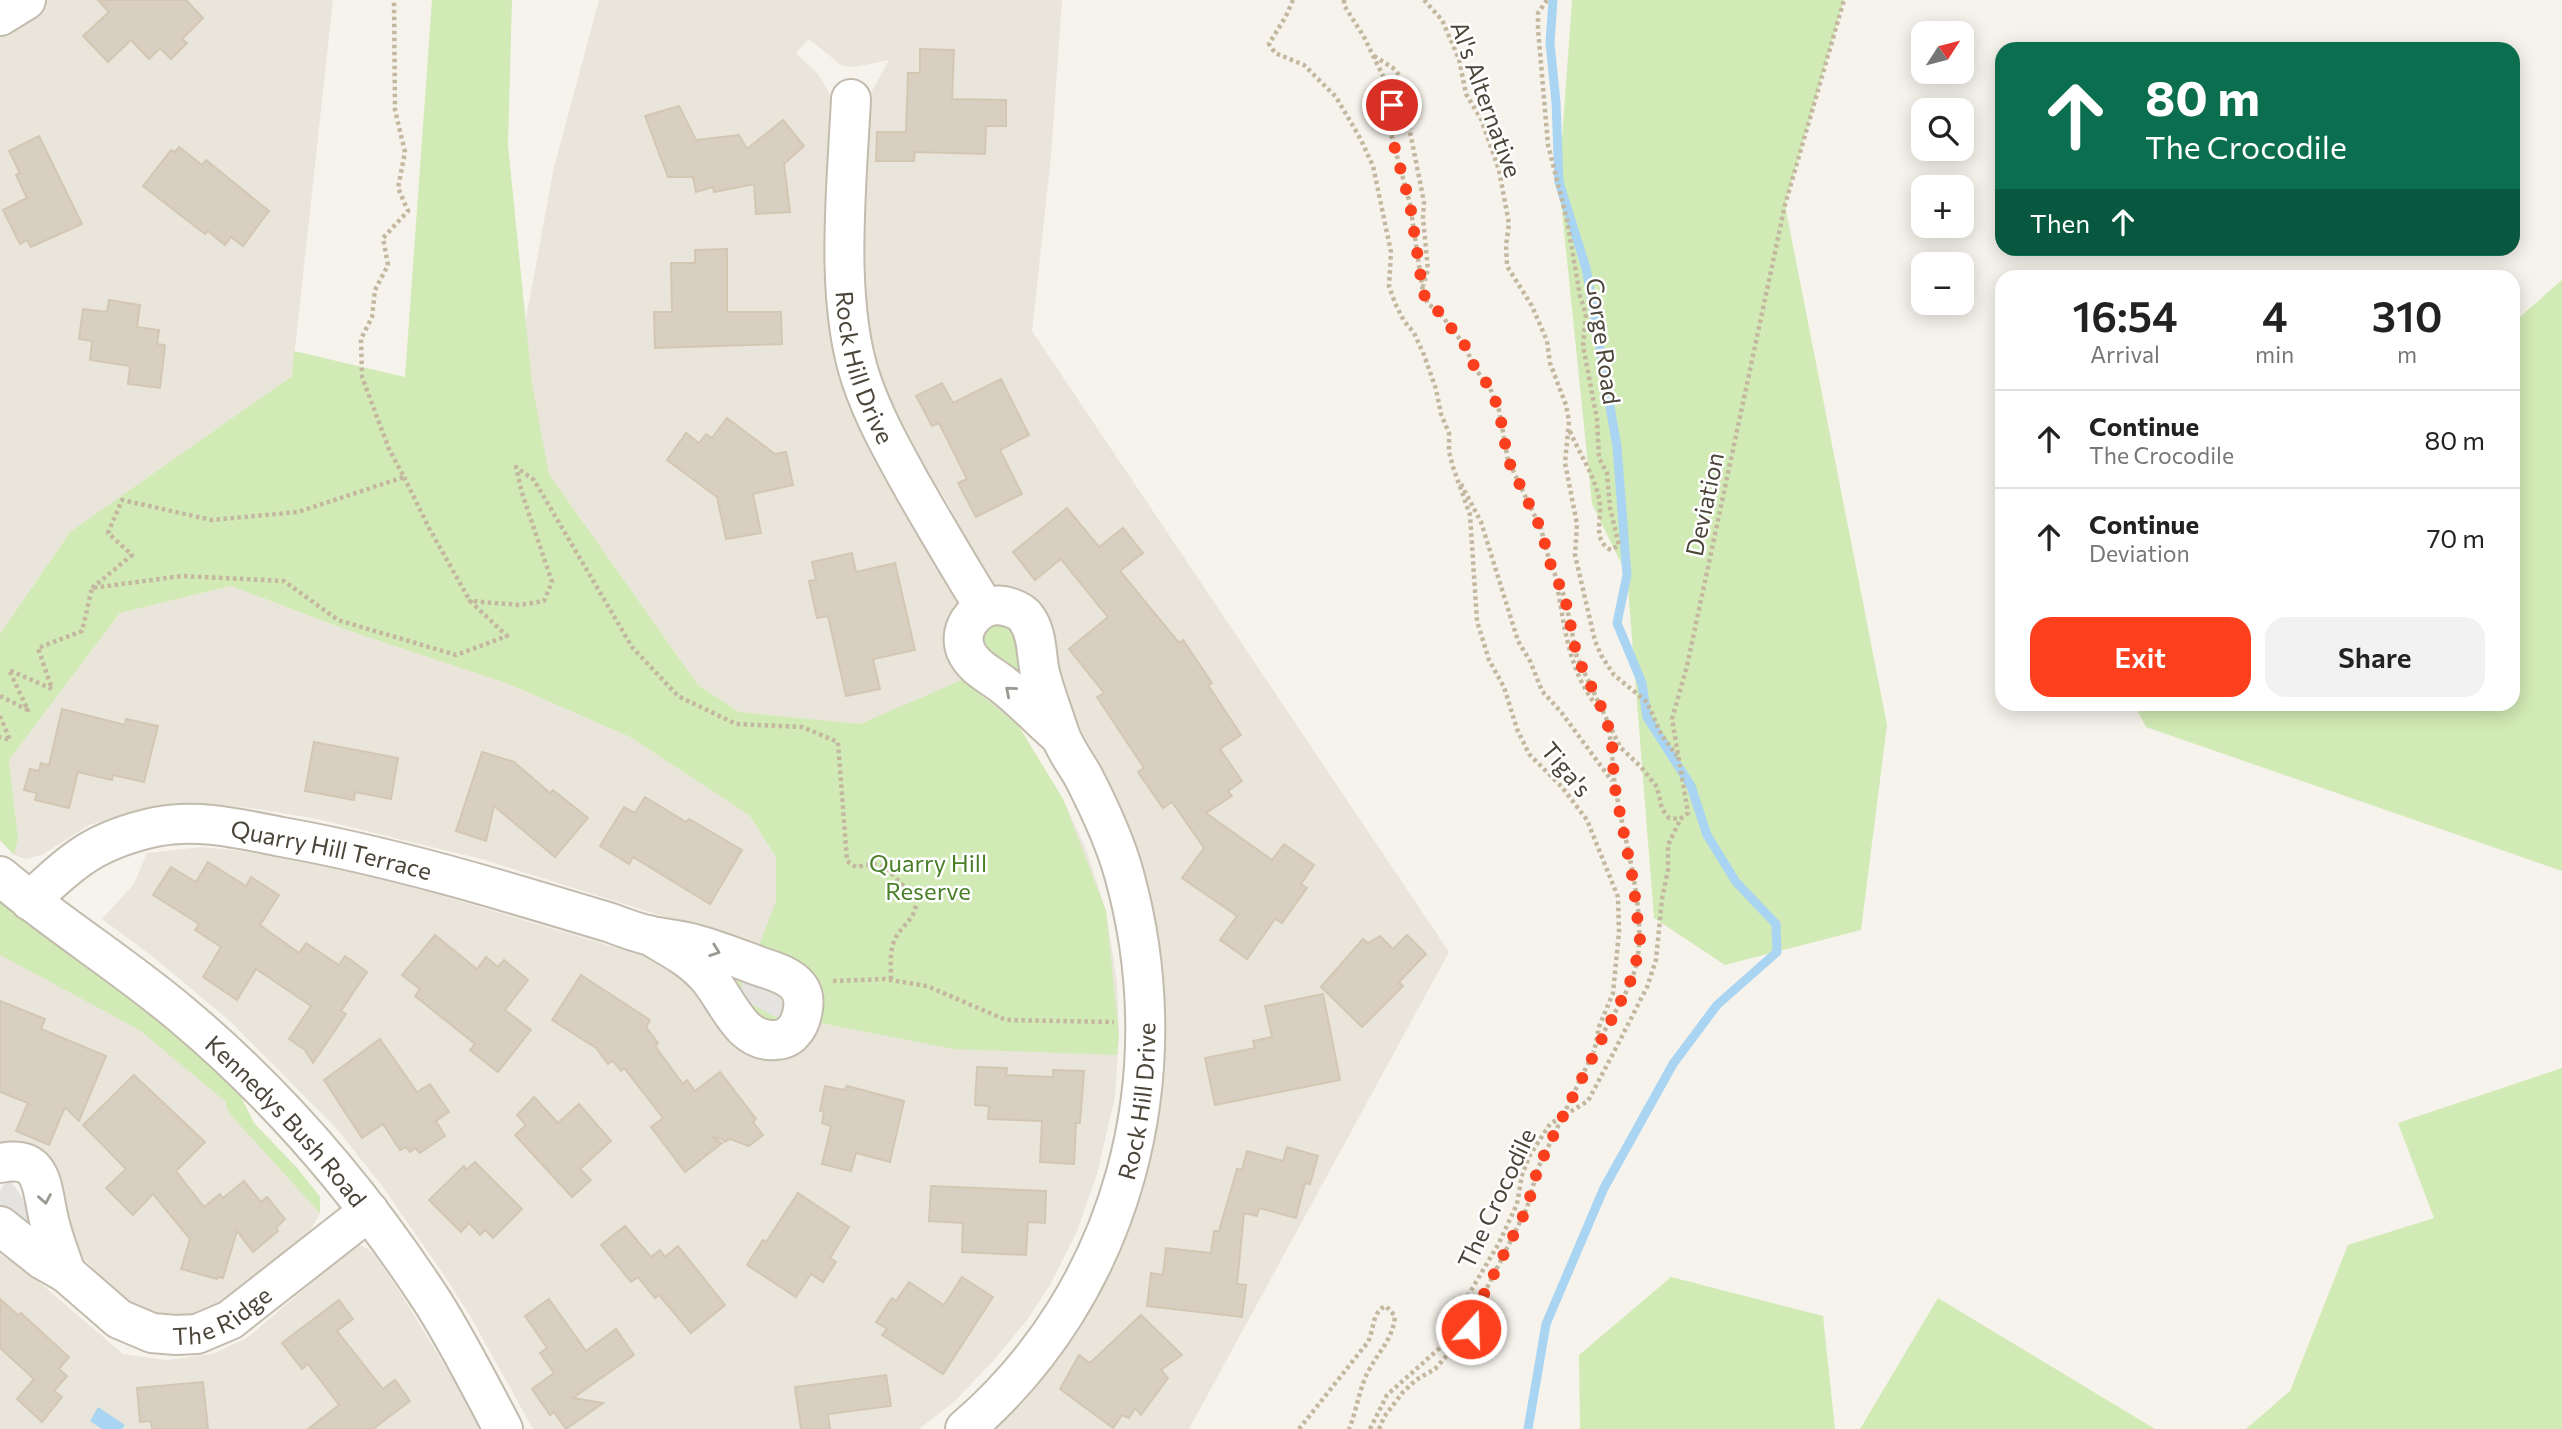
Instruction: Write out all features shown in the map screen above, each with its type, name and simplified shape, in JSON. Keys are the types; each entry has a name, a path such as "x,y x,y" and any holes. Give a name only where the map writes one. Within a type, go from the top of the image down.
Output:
{"street":[{"path":"0,16 26,0"},
{"name":"Rock Hill Drive","path":"851,99 845,227 846,283 850,329 860,377 879,427 985,607"},
{"name":"Rock Hill Drive","path":"965,1429 1016,1378 1049,1337 1075,1296 1104,1239 1121,1192 1135,1138 1144,1081 1146,1022 1142,961 1124,872 1106,824 1060,737 1040,671 1034,632 1026,617 1014,608 999,605 985,607 973,615 965,627 963,640 973,663 1002,684 1060,737"},
{"name":"Quarry Hill Terrace","path":"30,901 67,865 86,852 117,838 157,827 196,824 348,848 449,873 649,935 698,944 777,972 791,979 802,991 802,1018 794,1032 783,1040 768,1041 750,1035 738,1023 717,986 705,973 690,959 649,935"},
{"name":"Kennedys Bush Road","path":"0,876 30,901 128,970 223,1051 307,1137 369,1211 435,1306 503,1429"},
{"name":"The Ridge","path":"0,1163 22,1161 40,1177 52,1233 66,1273"},
{"name":"The Ridge","path":"0,1226 43,1260 66,1273 104,1308 133,1326 152,1333 176,1335 197,1334 224,1324 369,1211"}],"path":[{"path":"92,588 182,576 284,581 338,620 456,655 507,636 470,601 429,528 389,449 362,377 361,339 372,317 375,290 388,265 383,238 408,211 398,188 405,152 395,110 394,0"},
{"name":"Tiga's","path":"1293,0 1269,44 1275,53 1304,65 1336,97 1373,166 1391,252 1389,286 1404,321 1414,332 1424,355 1449,433 1449,452 1453,467 1470,515 1477,621 1489,660 1504,687 1517,729 1529,754 1562,788 1587,820 1618,897 1619,932 1613,993 1599,1027 1594,1052"},
{"path":"1344,0 1344,5 1385,80 1392,105 1391,134 1410,204 1422,287 1428,304 1438,311 1466,347 1474,366 1490,388 1499,410 1508,460 1541,529 1565,598 1577,657 1620,747 1657,787 1662,809 1669,818 1681,818"},
{"name":"Al's Alternative","path":"1423,0 1442,20 1459,59 1466,94 1481,119 1499,170 1509,224 1507,266 1532,306 1547,341 1550,363 1566,405 1568,426 1565,463 1577,524 1575,555 1595,641 1614,675 1647,702 1661,734 1677,756"},
{"name":"Gorge Road","path":"1547,0 1538,13 1546,126 1559,194 1567,220 1580,296 1586,314 1583,346 1594,399 1599,457 1607,472 1611,508 1619,538 1619,545 1611,550 1600,537 1598,497 1568,426"},
{"name":"Deviation","path":"1681,818 1688,813 1672,719 1687,666 1785,205 1844,0"},
{"path":"1373,55 1400,76 1409,107 1409,128 1424,202 1428,270 1422,287"},
{"path":"470,601 520,605 544,601 552,582 516,467 534,480 632,647 678,696 736,724 803,727 838,742 847,861 856,867 873,864 887,869 916,899 916,910 895,939 891,956 891,980"},
{"name":"Tiga's","path":"1453,467 1480,522 1518,641 1530,661 1542,691 1614,783"},
{"path":"0,696 28,710 9,670 52,689 38,648 82,631 92,588 132,555 108,533 122,500 212,520 298,512 404,477"},
{"path":"1379,1429 1384,1417 1403,1392 1416,1380 1435,1369 1471,1329 1476,1310 1527,1208 1538,1168 1635,968 1640,940 1633,880 1614,783 1612,744 1605,716 1587,695 1568,649 1556,577"},
{"path":"0,716 10,740 0,737"},
{"name":"The Crocodile","path":"1370,1429 1387,1395 1435,1354 1460,1318 1466,1299 1499,1243 1517,1204 1524,1166 1550,1124 1588,1101 1647,987 1660,939 1662,898 1668,870 1668,845 1681,818"},
{"path":"802,991 819,983 833,981 891,980 927,986 1006,1020 1146,1022"},
{"path":"1299,1429 1363,1349 1373,1330 1376,1313 1386,1306 1395,1315 1394,1325 1390,1338 1368,1372 1349,1429"}],"shaded area":[{"path":"41,0 333,0 292,376 70,532 0,634 0,24"},
{"path":"599,0 1062,0 1051,156 1032,331 1449,952 1189,1429 993,1429 1041,1377 1097,1296 1134,1216 1145,1181 1160,1107 1166,1034 1165,993 1154,917 1142,867 997,592 954,521 951,509 913,448 884,392 862,319 867,308 865,246 856,232 858,217 866,204 869,138 861,122 864,105 889,60 855,67 842,66 809,39 796,53 818,74 831,96 837,120 833,279 961,600 952,629 962,680 995,703 1018,725 1063,799 1086,849 1106,911 1117,982 1119,1035 1115,1097 1097,1174 1077,1231 1050,1285 1027,1320 954,1402 919,1429 533,1429 469,1314 444,1275 382,1186 337,1129 230,1021 152,956 102,919 134,884 147,853 201,847 316,863 392,881 668,963 776,1055 798,1054 812,1040 821,1023 825,1003 819,990 751,944 485,860 318,819 251,808 192,803 129,813 89,825 42,855 26,859 14,855 0,840 0,819 18,837 9,760 120,613 231,586 347,630 506,683 630,737 749,815 776,857 858,724 739,712 698,685 508,416 554,167"},
{"path":"0,899 239,1093 254,1123 297,1168 320,1197 320,1213 304,1241 233,1298 182,1320 155,1316 126,1302 67,1242 56,1170 45,1153 21,1143 0,1143"},
{"path":"742,975 788,993 785,1018 773,1016 741,998"},
{"path":"8,1177 32,1212 28,1236 0,1209 0,1191"},
{"path":"357,1244 376,1257 398,1289 481,1429 0,1429 0,1254 25,1270 123,1354 166,1360 213,1354 247,1338"}],"green space":[{"name":"Quarry Hill Reserve","path":"432,0 512,0 508,145 532,384 549,474 698,685 739,712 860,724 962,680 1018,725 1063,799 1106,911 1119,1035 1117,1055 953,1049 821,1023 823,1003 819,988 759,946 776,901 776,857 749,815 630,737 506,683 347,630 231,586 120,613 9,760 18,838 14,855 0,840 0,634 70,532 292,376 294,351 405,377"},
{"path":"1572,0 1844,0 1785,205 1887,725 1861,930 1725,965 1654,918 1627,575 1592,504 1559,182"},
{"path":"2562,280 2562,871 2146,727 2138,711 2520,711 2520,317"},
{"path":"986,620 1017,626 1035,698 984,657 979,628"},
{"path":"0,899 149,1010 239,1093 254,1123 297,1168 320,1197 320,1213 229,1113 225,1101 138,1029 0,955"},
{"path":"719,974 742,975 744,981 791,1012 765,1030"},
{"path":"2562,1068 2562,1429 2246,1429 2290,1391 2348,1245 2434,1218 2398,1123"},
{"path":"1671,1277 1823,1316 1835,1429 1580,1429 1579,1355"},
{"path":"1938,1298 2155,1429 1860,1429"}],"water":[{"path":"98,1407 125,1425 122,1429 102,1429 90,1421"}],"building":[{"path":"98,0 186,0 203,18 182,39 187,43 171,59 160,48 149,59 131,40 108,62 83,36 109,12"},
{"path":"920,49 954,50 952,99 1006,100 1006,126 986,126 985,154 915,152 914,161 876,161 877,132 906,132 908,73 920,73"},
{"path":"679,106 696,140 739,135 747,149 783,120 804,146 784,164 790,212 756,214 754,184 714,192 713,187 696,192 693,177 668,177 645,116"},
{"path":"39,136 82,224 31,247 27,240 20,244 3,210 27,198 16,175 20,173 9,151"},
{"path":"179,147 202,165 206,160 269,211 243,246 231,237 225,245 208,231 205,234 143,186 171,150 175,152"},
{"path":"727,249 727,312 781,312 782,344 655,348 654,312 672,312 671,263 695,263 695,250"},
{"path":"109,300 140,305 137,327 159,330 157,344 165,345 160,388 128,384 130,366 90,360 92,341 79,339 83,309 107,312"},
{"path":"1001,379 1029,435 1000,450 1022,494 976,517 958,483 967,479 939,423 932,426 916,396 942,383 953,403"},
{"path":"727,418 775,454 786,452 793,485 753,494 761,533 726,539 717,497 667,460 686,433 699,443 706,434 712,438"},
{"path":"1067,508 1099,547 1123,528 1143,553 1120,571 1179,643 1183,640 1212,683 1208,685 1241,735 1220,749 1242,781 1228,791 1232,796 1206,813 1272,860 1284,844 1314,865 1301,884 1307,888 1282,923 1275,919 1247,959 1220,940 1237,916 1182,878 1204,848 1172,802 1163,808 1138,772 1144,768 1097,697 1104,693 1069,649 1108,617 1061,559 1035,580 1013,552"},
{"path":"852,553 856,572 895,563 915,650 873,659 880,689 846,696 828,616 817,618 809,581 816,580 812,562"},
{"path":"62,709 125,725 126,719 158,726 144,782 113,775 112,780 78,772 69,808 35,800 37,793 24,790 30,769 39,771 41,763 49,765"},
{"path":"314,742 398,758 391,799 355,792 354,800 305,791"},
{"path":"482,752 514,762 550,793 553,790 588,818 555,857 494,806 486,841 456,831"},
{"path":"645,797 686,822 689,819 742,850 710,904 633,857 629,864 600,846 624,807 635,813"},
{"path":"208,862 246,886 251,877 279,895 260,925 299,953 306,943 339,965 345,956 367,972 341,1011 346,1014 313,1063 305,1050 289,1039 311,1006 256,969 237,1000 203,977 221,947 195,930 199,924 153,895 171,867 196,882"},
{"path":"435,935 477,969 486,957 498,967 504,960 528,980 505,1010 531,1030 498,1072 470,1050 475,1044 415,996 420,989 402,975"},
{"path":"1407,935 1426,954 1399,982 1403,986 1362,1027 1321,987 1363,939 1368,943 1380,936 1393,949"},
{"path":"581,975 650,1020 646,1027 658,1043 655,1046 683,1084 687,1080 695,1091 720,1072 756,1119 753,1122 763,1135 749,1146 730,1139 725,1142 712,1137 722,1143 685,1172 651,1127 663,1118 624,1068 621,1071 613,1061 608,1064 596,1048 552,1020"},
{"path":"1323,994 1340,1080 1215,1105 1205,1058 1255,1048 1253,1041 1272,1037 1265,1006"},
{"path":"0,1001 45,1019 41,1029 106,1056 79,1121 65,1107 49,1145 16,1131 28,1103 0,1092"},
{"path":"380,1039 417,1092 430,1084 449,1112 436,1121 445,1136 420,1153 415,1148 410,1152 406,1147 400,1150 383,1124 362,1138 324,1080"},
{"path":"977,1067 1007,1068 1006,1075 1053,1077 1053,1070 1084,1071 1080,1123 1076,1123 1074,1164 1040,1162 1042,1121 988,1119 989,1106 975,1105"},
{"path":"134,1075 205,1142 176,1171 204,1207 220,1194 223,1198 244,1181 261,1202 267,1197 285,1219 276,1228 278,1231 253,1252 237,1231 223,1278 217,1279 181,1269 190,1239 153,1194 133,1215 106,1188 126,1169 83,1125"},
{"path":"825,1086 844,1090 847,1086 904,1101 890,1162 856,1153 851,1171 822,1164 831,1126 822,1123 824,1112 820,1111"},
{"path":"534,1097 558,1123 579,1104 611,1141 580,1169 591,1180 572,1197 515,1135 526,1125 517,1115"},
{"path":"1287,1147 1318,1156 1310,1184 1305,1183 1296,1218 1259,1208 1257,1216 1244,1213 1237,1284 1246,1285 1242,1317 1147,1306 1151,1273 1163,1275 1166,1248 1211,1253 1214,1231 1219,1231 1237,1169 1242,1170 1247,1151 1283,1161"},
{"path":"475,1162 522,1209 493,1238 485,1230 480,1235 469,1223 461,1232 429,1200 464,1166 466,1170"},
{"path":"931,1186 1046,1191 1045,1223 1028,1222 1026,1255 962,1252 963,1223 929,1221"},
{"path":"798,1193 849,1227 830,1258 836,1262 823,1282 811,1274 796,1297 747,1265 763,1240 766,1242"},
{"path":"625,1226 651,1257 660,1250 665,1257 678,1246 725,1305 691,1333 659,1295 655,1298 638,1277 631,1282 601,1245"},
{"path":"962,1277 993,1297 943,1374 882,1335 887,1329 876,1322 892,1298 896,1301 909,1282 944,1305"},
{"path":"0,1299 18,1315 21,1313 69,1357 59,1369 67,1376 54,1391 62,1397 42,1422 17,1399 34,1379 0,1348"},
{"path":"549,1299 586,1351 616,1329 634,1355 573,1398 603,1403 566,1429 554,1412 550,1415 532,1389 554,1373 540,1353 547,1348 525,1316"},
{"path":"339,1300 353,1319 337,1331 383,1389 395,1380 410,1401 373,1429 308,1429 339,1405 308,1364 302,1369 282,1343"},
{"path":"1141,1315 1182,1355 1161,1370 1168,1378 1141,1415 1135,1408 1129,1418 1122,1415 1113,1428 1060,1389 1079,1355 1090,1363"},
{"path":"886,1375 891,1406 828,1414 830,1429 801,1429 795,1387"},
{"path":"203,1382 208,1429 152,1429 151,1421 140,1422 137,1388"}],"waterway":[{"path":"1528,1429 1546,1324 1604,1188 1673,1064 1717,1005 1777,952 1776,924 1736,882 1707,835 1691,786 1647,717 1642,683 1617,623 1627,575 1617,447 1586,268 1559,182 1556,102 1550,43 1553,0"}],"route":[{"path":"1392,105 1391,134 1410,204 1423,292 1428,304 1438,311 1466,347 1474,366 1490,388 1499,410 1508,460 1541,529 1550,563 1565,598 1577,657 1606,717 1612,744 1614,783 1633,880 1640,940 1629,985 1538,1168 1527,1208 1476,1310 1471,1329"}]}
